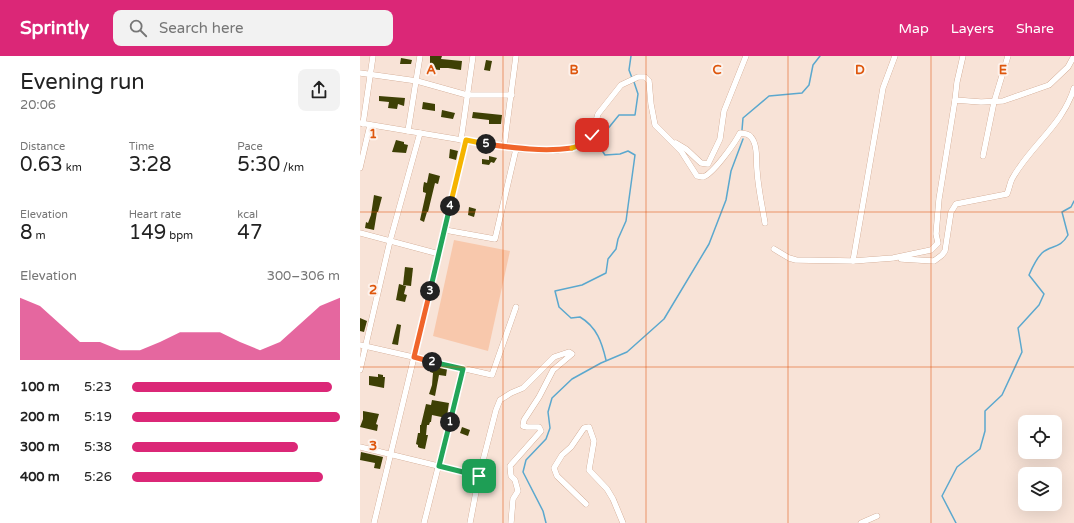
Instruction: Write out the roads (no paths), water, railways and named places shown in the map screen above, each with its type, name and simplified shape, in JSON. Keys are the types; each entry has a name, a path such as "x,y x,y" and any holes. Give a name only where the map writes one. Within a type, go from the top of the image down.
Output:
{"street":[{"path":"373,56 362,124 516,148 553,150 572,148 587,143 592,135 598,114 621,85 629,80 638,77 645,77 649,81 655,125 681,151 697,176 702,177 709,173 723,158 740,133 747,134 752,137 765,223"},
{"path":"408,131 420,56"},
{"path":"374,523 445,230 464,140 467,95 473,56"},
{"path":"504,147 516,56"},
{"path":"669,139 686,149 701,163 708,164 720,139 724,111 746,56"},
{"path":"853,261 882,88 895,56"},
{"path":"774,249 789,258 796,260 853,261 893,258 931,250 938,243 936,234 939,199 957,82 963,56"},
{"path":"983,156 994,102 1008,56"},
{"path":"955,100 981,102 1003,101 1049,84 1068,67 1074,56"},
{"path":"360,73 417,81 467,95 512,95"},
{"path":"893,258 934,261 945,251 952,212 956,204 1007,194 1011,180 1056,123 1070,101 1074,88"},
{"path":"360,168 370,125"},
{"path":"360,370 363,345 420,133"},
{"path":"445,230 495,239 516,148"},
{"path":"360,234 439,254"},
{"path":"363,345 492,375 516,306"},
{"path":"470,523 479,476 500,400 523,388 554,357 569,352 572,354 554,370 524,420 523,426 539,427 541,431 510,466 511,476 515,480 518,490 514,499 511,523"},
{"path":"424,523 463,369"},
{"path":"586,504 557,476 554,468 562,455 571,447 584,428 589,427 594,441 589,470 607,489 623,523"},
{"path":"360,447 391,456 479,476"},
{"path":"861,523 877,516"}],"waterway":[{"path":"631,56 629,70 632,78"},
{"path":"742,130 743,118 769,96 802,93 809,85 813,65 820,56"},
{"path":"606,360 603,348 595,331 586,321 580,317 571,318 559,307 555,291 582,285 606,273 608,259 616,249 618,239 626,221 635,155 628,151 620,154 605,155 595,140 602,136 619,115 635,115 638,94 634,82"},
{"path":"546,523 543,511 523,472 526,460 546,439 550,428 548,412 552,398 572,379 601,363 627,352 664,319 709,244 726,200 731,171 743,139"},
{"path":"956,523 942,496 957,467 980,449 985,431 985,411 1002,395 1022,352 1018,328 1039,305 1044,294 1029,275 1042,253 1062,243 1068,235 1062,212 1071,207 1074,201"}]}
